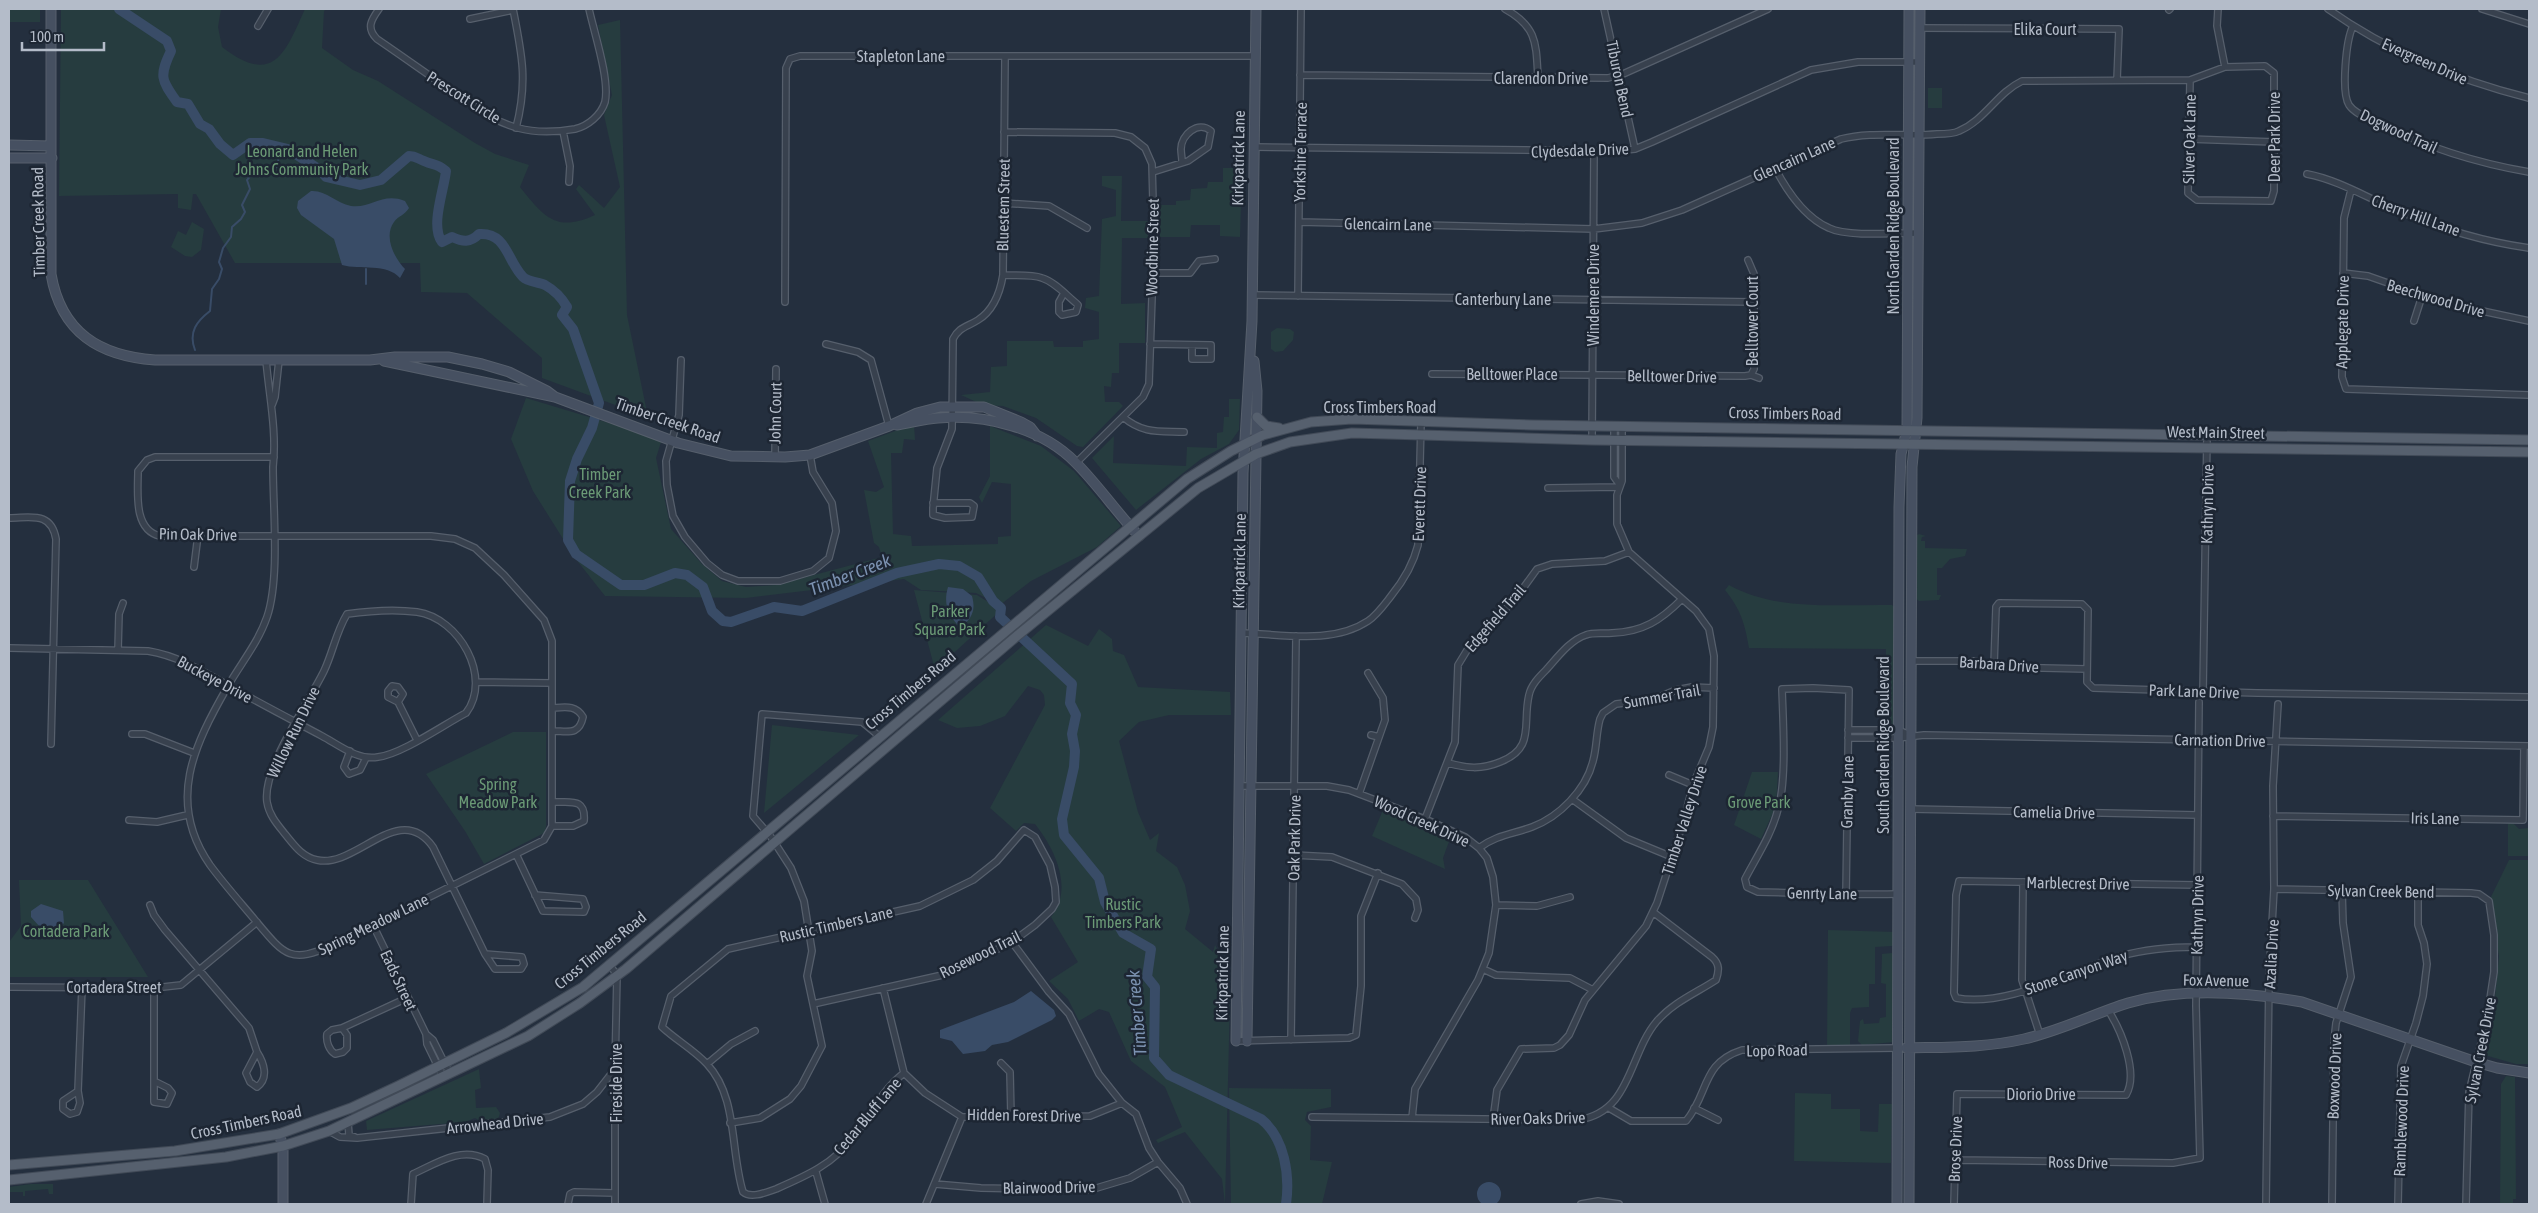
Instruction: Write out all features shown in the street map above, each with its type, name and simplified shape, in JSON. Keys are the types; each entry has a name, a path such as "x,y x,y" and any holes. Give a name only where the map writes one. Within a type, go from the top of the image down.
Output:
{"main road":[{"path":"1257,417 1266,426 1289,427"},
{"name":"Cross Timbers Road","path":"9,1164 206,1148 279,1134 351,1108 506,1033 550,1009 583,987 879,736 1187,479 1256,438 1289,427 1327,420 1912,430"},
{"path":"1376,420 1376,434"},
{"path":"1498,436 1499,424"},
{"path":"1726,427 1727,440"},
{"path":"1800,428 1800,441"},
{"name":"West Main Street","path":"1912,430 2529,440"},
{"name":"Cross Timbers Road","path":"9,1180 226,1158 283,1146 329,1131 537,1031 580,1003 617,975 888,748 1036,620 1198,488 1256,454 1290,442 1352,433 1592,440 1903,443"},
{"path":"2060,433 2060,445"},
{"path":"2324,437 2324,448"},
{"path":"2420,438 2420,450"},
{"name":"West Main Street","path":"1903,443 2529,452"},
{"path":"879,736 888,748"},
{"path":"180,1163 178,1161 179,1156 206,1148"},
{"path":"87,1159 89,1172"}],"street":[{"path":"258,26 268,9"},
{"name":"Prescott Circle","path":"379,9 371,20 371,33 375,37 486,114 516,128 563,131 586,125 600,113 604,104 604,79 589,9"},
{"path":"470,18 513,9 524,82 523,101 516,128"},
{"name":"Kirkpatrick Lane","path":"1236,1041 1242,563 1244,460 1252,295 1256,9"},
{"name":"Yorkshire Terrace","path":"1298,296 1301,9"},
{"path":"1505,9 1521,18 1534,38 1538,78"},
{"name":"Tiburon Bend","path":"1604,9 1635,149"},
{"name":"Clarendon Drive","path":"1300,75 1538,78 1596,78 1619,75 1768,9"},
{"name":"North Garden Ridge Boulevard","path":"1903,443 1912,430 1908,297 1909,9"},
{"path":"1912,430 1918,297 1920,9"},
{"path":"2218,9 2217,26 2225,67"},
{"name":"Evergreen Drive","path":"2328,9 2390,48 2444,72 2488,88 2529,98"},
{"path":"2482,9 2529,24"},
{"name":"Timber Creek Road","path":"51,12 51,274 63,310 78,330 106,350 128,358 279,360 443,357 467,360 509,372 548,391 555,397"},
{"name":"Dogwood Trail","path":"2353,26 2349,34 2346,55 2346,97 2348,104 2356,111 2397,132 2447,152 2529,172"},
{"name":"Elika Court","path":"1919,28 2119,29 2118,80"},
{"name":"Stapleton Lane","path":"785,302 786,68 790,59 800,56 1255,56"},
{"name":"Bluestem Street","path":"952,407 952,344 956,332 976,322 986,314 994,304 1000,289 1002,275 1005,56"},
{"name":"Clydesdale Drive","path":"1254,147 1594,151 1635,149 1811,70 1845,63 1919,62"},
{"name":"Glencairn Lane","path":"1299,222 1594,229 1642,223 1654,220 1840,138 1866,135 1918,136 1957,132 1976,122 2013,85 2022,80 2190,80 2225,67 2265,66 2274,73"},
{"name":"Deer Park Drive","path":"2271,201 2274,191 2274,73"},
{"name":"Silver Oak Lane","path":"2190,80 2188,193 2197,200 2271,201"},
{"path":"1153,172 1182,161 1188,161 1208,147 1211,131 1206,127 1198,126 1190,131 1180,147 1182,161"},
{"path":"563,131 570,166 569,182"},
{"name":"Woodbine Street","path":"1004,132 1114,133 1131,137 1145,148 1150,155 1153,172 1153,273 1150,344 1152,352 1149,384 1143,397 1076,463"},
{"path":"2189,138 2274,142"},
{"path":"9,145 52,146"},
{"name":"Windemere Drive","path":"1592,440 1594,151"},
{"path":"9,158 52,158"},
{"path":"1774,168 1788,192 1828,228 1845,232 1918,233"},
{"name":"Cherry Hill Lane","path":"2307,174 2326,178 2430,222 2529,248"},
{"name":"Applegate Drive","path":"2351,190 2344,218 2342,377 2346,389 2529,396"},
{"path":"1002,203 1048,206 1087,228"},
{"path":"1153,273 1190,273 1199,261 1215,259"},
{"name":"Belltower Court","path":"1748,260 1754,274 1754,369 1751,374 1759,378"},
{"name":"Beechwood Drive","path":"2343,273 2358,273 2422,296 2474,311 2529,321"},
{"path":"1002,275 1041,277 1064,292"},
{"name":"Canterbury Lane","path":"1252,295 1754,302"},
{"path":"2414,321 2422,296"},
{"path":"1908,297 1918,297"},
{"name":"Kirkpatrick Lane","path":"1247,1041 1257,417 1257,391 1250,338"},
{"path":"826,344 858,352 871,360 889,426"},
{"path":"1150,344 1192,344"},
{"name":"Timber Creek Road","path":"378,359 555,397 671,440 715,453 747,458 810,455 889,426 925,410 952,407 984,407 1004,414 1030,427 1037,436"},
{"name":"Spring Meadow Lane","path":"266,360 268,394 272,405 274,458 274,582 267,617 253,648 228,685 194,753 187,784 187,815 194,836 210,864 257,922 277,943 293,956 310,955 544,840 552,826"},
{"name":"Spring Meadow Lane","path":"272,405 275,397 279,360"},
{"path":"681,360 679,415 666,461 666,476 673,516 685,537 707,563 722,575 738,581 780,580 813,570 829,558 836,531 832,503 813,472 810,455"},
{"name":"John Court","path":"775,458 776,369"},
{"name":"Belltower Place","path":"1432,374 1593,375"},
{"name":"Belltower Drive","path":"1593,375 1745,376 1751,374"},
{"path":"933,503 970,503 974,506 972,517 945,518 933,515 933,503 937,468 952,429 952,407"},
{"name":"Timber Creek Road","path":"889,426 935,418 992,420 1044,438 1076,463 1139,536"},
{"path":"1123,418 1135,428 1184,432"},
{"name":"Everett Drive","path":"1242,633 1296,636 1343,632 1368,621 1407,575 1415,560 1418,545 1421,422"},
{"name":"Timber Valley Drive","path":"1493,1120 1497,1090 1520,1049 1554,1048 1560,1045 1569,1035 1585,1000 1631,946 1653,912 1713,727 1714,656 1709,629 1702,617 1630,552 1617,524 1618,485 1614,477 1619,439 1618,426"},
{"name":"South Garden Ridge Boulevard","path":"1909,1204 1910,735 1912,467 1914,443 1912,430"},
{"name":"Kathryn Drive","path":"2203,692 2207,436"},
{"name":"South Garden Ridge Boulevard","path":"1897,1180 1899,602 1903,443"},
{"name":"Pin Oak Drive","path":"274,458 154,458 147,460 138,471 141,520 145,528 160,536 274,535"},
{"path":"1548,488 1618,485"},
{"path":"9,518 42,518 48,520 55,530 51,744"},
{"path":"194,567 198,535"},
{"path":"274,535 431,536 455,538 466,543 504,575 544,620 552,641 552,826 573,826 584,821 585,812 578,803 553,802"},
{"name":"Edgefield Trail","path":"1425,819 1448,763 1454,742 1457,672 1460,660 1516,598 1537,569 1552,564 1605,561 1630,552"},
{"path":"1242,563 1254,564"},
{"path":"1448,763 1477,768 1492,765 1513,756 1519,751 1526,735 1529,693 1539,677 1575,640 1586,634 1637,631 1652,624 1682,599"},
{"path":"1899,602 1911,603"},
{"path":"118,650 119,614 123,603"},
{"name":"Park Lane Drive","path":"1994,665 1996,607 1999,603 2082,604 2088,610 2087,682 2093,688 2203,692 2529,697"},
{"name":"Willow Run Drive","path":"477,682 472,659 466,647 437,620 418,612 347,614 325,669 272,770 268,782 267,801 272,817 303,855 317,860 336,859 393,831 415,831 425,838 433,846 450,886 484,954"},
{"name":"Oak Park Drive","path":"1291,1040 1296,636"},
{"name":"Buckeye Drive","path":"9,648 148,651 169,655 192,664 296,722 366,758"},
{"name":"Barbara Drive","path":"1911,660 1973,661 1994,665 2087,669"},
{"path":"1359,794 1385,720 1384,698 1368,673"},
{"path":"350,751 344,767 349,774 360,770 366,758 388,755 466,713 474,703 477,682 552,683"},
{"name":"Summer Trail","path":"1479,848 1489,840 1501,835 1534,826 1558,812 1572,799 1591,769 1599,724 1603,713 1616,704 1652,700 1676,690 1692,687 1714,688"},
{"name":"Granby Lane","path":"1746,887 1745,879 1770,833 1779,808 1782,782 1782,689 1821,688 1849,690 1846,894"},
{"path":"398,702 417,740"},
{"name":"Kathryn Drive","path":"2199,702 2196,993 2200,1158"},
{"name":"Azalia Drive","path":"2266,1204 2269,997 2274,889 2273,786 2278,704"},
{"path":"552,731 577,730 581,726 583,717 579,710 570,707 553,708"},
{"path":"755,1031 731,1044 707,1064 726,1091 730,1123 760,1118 790,1099 801,1086 822,1046 807,976 812,951 804,900 796,880 774,842 753,816 762,714 862,722 879,736"},
{"name":"Carnation Drive","path":"1848,730 1910,735 2526,746"},
{"path":"132,734 144,734 194,753"},
{"path":"1371,734 1379,737"},
{"name":"Carnation Drive","path":"1848,738 1898,734"},
{"name":"Iris Lane","path":"2273,816 2523,820 2526,746"},
{"path":"1669,775 1693,785"},
{"path":"1239,786 1251,786"},
{"name":"Wood Creek Drive","path":"1251,786 1336,787 1359,794 1425,819 1465,838 1479,848 1490,865 1496,905 1493,937 1483,969 1415,1089 1412,1118"},
{"path":"1572,799 1626,838 1672,856"},
{"name":"Camelia Drive","path":"1910,809 2198,815"},
{"path":"129,820 157,822 187,815"},
{"name":"Rustic Timbers Lane","path":"707,1064 662,1027 671,996 728,949 920,906 973,880 997,861 1024,830"},
{"name":"Rosewood Trail","path":"813,1004 947,974 1012,942 1048,914 1056,902 1050,865 1035,837 1024,830"},
{"path":"516,854 535,895 543,911 584,912 586,907 583,899 535,895"},
{"path":"1294,855 1332,856 1402,884 1413,894 1418,910 1415,918"},
{"path":"1236,1041 1349,1038 1356,1035 1363,1002 1361,916 1378,873"},
{"name":"Marblecrest Drive","path":"1956,998 1954,985 1956,895 1959,881 2197,886"},
{"path":"2023,882 2021,969 2024,990 2040,1035"},
{"name":"Genrty Lane","path":"1746,887 1758,892 1898,894"},
{"name":"Sylvan Creek Bend","path":"2274,889 2471,893 2479,894 2486,898"},
{"name":"Boxwood Drive","path":"2332,1204 2334,1041 2339,1014 2351,977 2343,923 2342,890"},
{"name":"Ramblewood Drive","path":"2398,1204 2399,1081 2401,1066 2423,996 2427,964 2424,943 2418,925 2418,892"},
{"path":"1496,905 1537,906 1570,897"},
{"name":"Sylvan Creek Drive","path":"2466,1204 2468,1110 2476,1062 2487,1019 2494,972 2494,935 2489,901 2486,898"},
{"path":"150,904 154,915 248,1028 256,1052 264,1076 262,1082 256,1087 250,1082 246,1073 256,1052"},
{"name":"River Oaks Drive","path":"1312,1117 1578,1120 1591,1118 1609,1108 1622,1092 1647,1036 1656,1023 1682,999 1716,980 1718,971 1716,960 1653,912"},
{"name":"Cortadera Street","path":"9,987 154,988 181,985 257,922"},
{"name":"Eads Street","path":"373,925 407,998 426,1034 433,1040 447,1075"},
{"path":"1012,942 1049,992 1069,1014 1099,1074 1122,1103 1136,1114 1158,1162 1180,1188 1187,1204"},
{"name":"Stone Canyon Way","path":"1956,998 1980,999 2024,990 2120,956 2166,947 2196,947"},
{"path":"484,954 522,957 524,964 521,969 495,969 484,954"},
{"path":"609,964 617,975"},
{"path":"1483,969 1496,975 1570,978 1593,990"},
{"name":"Fireside Drive","path":"615,1204 614,1069 617,975"},
{"path":"78,1091 82,987"},
{"path":"154,988 154,1081"},
{"path":"883,988 904,1073"},
{"name":"Fox Avenue","path":"1898,1048 1995,1044 2040,1035 2108,1010 2152,997 2196,993 2269,997 2302,1002 2476,1062 2529,1073"},
{"path":"342,1028 347,1035 347,1048 343,1052 335,1054 327,1044 326,1034 407,998"},
{"name":"Diorio Drive","path":"1956,1094 2126,1095 2132,1081 2124,1041 2118,1026 2108,1010"},
{"name":"Lopo Road","path":"1609,1108 1626,1120 1678,1123 1686,1121 1694,1108 1709,1073 1726,1056 1742,1050 1898,1048"},
{"path":"1001,1063 1010,1072 1011,1116"},
{"name":"Arrowhead Drive","path":"329,1131 340,1137 357,1138 550,1117 583,1104 598,1092 614,1069"},
{"name":"Hidden Forest Drive","path":"904,1073 924,1093 962,1117 1090,1116 1122,1103"},
{"name":"Cedar Bluff Lane","path":"730,1123 743,1192 750,1195 768,1192 816,1172 854,1137 884,1091 904,1073"},
{"name":"Brose Drive","path":"1954,1204 1956,1094"},
{"path":"1694,1108 1718,1120"},
{"path":"926,1204 962,1117"},
{"path":"348,1122 350,1135 357,1138"},
{"path":"279,1134 283,1146 283,1204"},
{"path":"412,1204 413,1174 452,1156 476,1155 485,1160 488,1170 488,1204"},
{"name":"Ross Drive","path":"1955,1160 2173,1163 2200,1158"},
{"name":"Blairwood Drive","path":"935,1184 981,1188 1090,1190 1130,1178 1158,1162"},
{"path":"816,1172 825,1204"},
{"path":"1897,1180 1897,1204"},
{"path":"1897,1180 1901,1204"},
{"path":"568,1204 570,1194 574,1192 615,1193"},
{"path":"1581,1204 1598,1202 1619,1204"}],"green space":[{"path":"9,9 40,9 40,22 9,22"},
{"name":"Leonard and Helen Johns Community Park","path":"61,9 221,9 218,27 222,47 240,59 254,64 266,64 276,59 284,51 305,9 326,9 324,11 322,48 353,70 378,81 475,143 495,154 529,165 520,187 544,214 560,222 582,220 595,215 576,189 579,185 604,208 620,187 604,115 612,95 598,25 620,20 627,315 648,417 542,378 542,358 467,293 421,292 420,263 235,263 196,194 193,194 191,210 178,208 178,194 59,196"},
{"path":"1928,88 1942,88 1942,108 1928,108"},
{"path":"1223,168 1242,168 1240,237 1220,236 1220,225 1191,225 1190,237 1160,237 1160,205 1176,205 1176,201 1190,200 1191,189 1207,188 1208,182 1223,182"},
{"path":"1102,176 1122,176 1121,221 1148,221 1148,238 1122,238 1121,304 1145,303 1145,343 1119,343 1119,373 1112,373 1111,387 1104,386 1105,402 1119,402 1123,406 1083,447 1077,446 1036,418 1003,406 983,405 961,395 990,392 991,367 1007,366 1007,341 1053,341 1054,347 1083,347 1083,341 1099,339 1099,312 1085,308 1086,298 1099,296 1102,219 1116,216 1116,190 1102,186"},
{"path":"192,222 204,229 201,250 192,257 185,256 171,247 178,231 186,235"},
{"path":"1277,328 1290,329 1294,332 1293,340 1283,351 1275,352 1271,349 1271,332"},
{"name":"Timber Creek Park","path":"526,398 662,439 656,458 671,529 702,564 722,581 746,587 776,585 882,557 879,547 874,543 864,490 876,492 884,487 868,441 914,424 915,440 904,439 902,453 891,453 893,534 911,536 912,546 998,544 998,537 1011,536 1011,484 992,482 982,503 979,497 990,476 990,426 1041,446 1074,471 1121,526 1097,547 1031,581 1000,605 976,593 921,590 904,579 746,598 605,596 575,558 533,491 511,439"},
{"path":"1229,399 1240,399 1239,430 1229,444 1201,459 1136,510 1092,458 1114,436 1113,463 1186,466 1187,447 1217,448 1217,433 1223,432 1224,417 1229,417"},
{"path":"1919,534 1926,536 1922,537 1921,541 1925,541 1925,548 1967,549 1965,556 1950,559 1942,568 1937,568 1937,595 1941,595 1939,600 1919,601 1915,598 1916,536"},
{"path":"1729,585 1748,594 1788,603 1808,605 1892,605 1896,608 1895,725 1890,728 1886,727 1886,649 1749,648 1741,618 1735,604 1725,590"},
{"name":"Parker Square Park","path":"914,590 977,595 1001,610 935,670"},
{"name":"Rustic Timbers Park","path":"1046,625 1088,646 1099,629 1112,639 1113,651 1124,655 1138,687 1230,692 1231,715 1169,715 1139,722 1119,741 1138,812 1150,840 1159,833 1156,851 1177,867 1185,885 1190,911 1185,929 1213,952 1215,945 1227,966 1227,994 1230,998 1225,1204 1222,1179 1185,1132 1158,1143 1156,1140 1182,1127 1165,1087 1131,1061 1109,1012 1099,1009 1079,1021 1068,999 1049,981 1078,962 1051,917 1058,906 1061,894 1059,869 1055,857 1035,824 1024,823 1016,831 990,808 1045,705 1044,695 1040,690 1028,686 1005,716 980,726 957,728 938,720"},
{"path":"772,725 859,735 764,813"},
{"name":"Spring Meadow Park","path":"513,732 546,732 546,827 544,833 484,864 465,831 426,774"},
{"name":"Grove Park","path":"1752,772 1778,772 1776,806 1761,839 1734,825"},
{"path":"1383,810 1451,836 1443,858 1445,869 1372,836"},
{"path":"2508,823 2513,823 2519,829 2529,828 2529,856 2508,856"},
{"path":"2509,860 2529,860 2529,1064 2516,1064 2481,1054 2495,998 2499,956 2489,901"},
{"name":"Cortadera Park","path":"19,880 88,880 148,977 9,977 9,942 21,926"},
{"path":"1828,930 1895,932 1895,943 1892,946 1875,947 1875,984 1869,984 1869,1007 1852,1008 1850,1013 1850,1046 1827,1047"},
{"path":"1892,953 1895,957 1894,1042 1862,1045 1858,1041 1860,1021 1863,1019 1864,1024 1879,1023 1880,1018 1886,1017 1886,984 1881,983 1882,954"},
{"path":"479,1069 481,1088 475,1090 476,1108 496,1107 500,1113 498,1120 484,1123 475,1118 465,1122 367,1130 366,1121"},
{"path":"2506,1076 2515,1077 2516,1199 2513,1199 2513,1204 2500,1204 2501,1084"},
{"path":"1229,1088 1331,1089 1331,1107 1307,1112 1305,1120 1311,1126 1310,1160 1332,1162 1322,1204 1231,1204"},
{"path":"1795,1093 1831,1094 1831,1109 1860,1109 1860,1131 1878,1132 1879,1104 1892,1104 1891,1163 1794,1161"},
{"path":"53,1184 53,1194 49,1194 48,1189 25,1191 25,1196 23,1196 23,1192 9,1192 9,1187"}],"water":[{"path":"311,191 321,192 351,206 365,205 390,198 405,201 409,208 394,222 390,234 394,254 405,269 400,278 388,270 342,265 334,239 301,215 297,208 298,201"},
{"path":"948,587 963,589 972,596 974,606 972,614 961,628 953,619 946,604"},
{"path":"41,904 63,911 64,923 60,927 47,928 46,925 39,926 31,917 31,911"},
{"path":"1031,991 1054,1010 1056,1016 1052,1020 1008,1042 992,1045 985,1051 963,1054 952,1041 940,1038 940,1030 1014,1002"},
{"path":"1489,1182 1498,1185 1501,1194 1498,1203 1489,1206 1480,1203 1477,1194 1480,1185"}],"waterway":[{"name":"Timber Creek","path":"119,9 167,41 171,51 163,72 165,83 177,102 188,104 200,124 209,129 220,144 233,155 250,143 263,143 288,149 320,170 326,177 360,185 381,180 409,156 437,165 446,171 437,218 437,227 442,242 452,237 463,241 469,240 479,234 495,238 506,249 523,277 545,285 560,297 567,307 562,315 573,329 599,403 592,428 577,459 570,481 568,540 576,554 621,585 644,585 675,573 687,575 703,587 712,611 723,621 731,622 774,607 802,611 897,573 939,564 959,566 978,577 993,601 1001,608 1000,617 1072,684 1070,703 1076,715 1072,734 1075,751 1074,767 1062,819 1064,835 1099,878 1105,902 1123,933 1151,949 1147,977 1155,987 1154,1058 1169,1075 1261,1119 1269,1127 1276,1136 1284,1158 1287,1182 1286,1204"},
{"path":"195,350 193,332 201,319 210,311 212,289 219,279 222,269 219,262 223,248 231,237 232,227 241,219 245,212 242,205 250,189 247,180 254,174 278,166 278,159 288,149"},
{"path":"366,269 366,284"}]}
